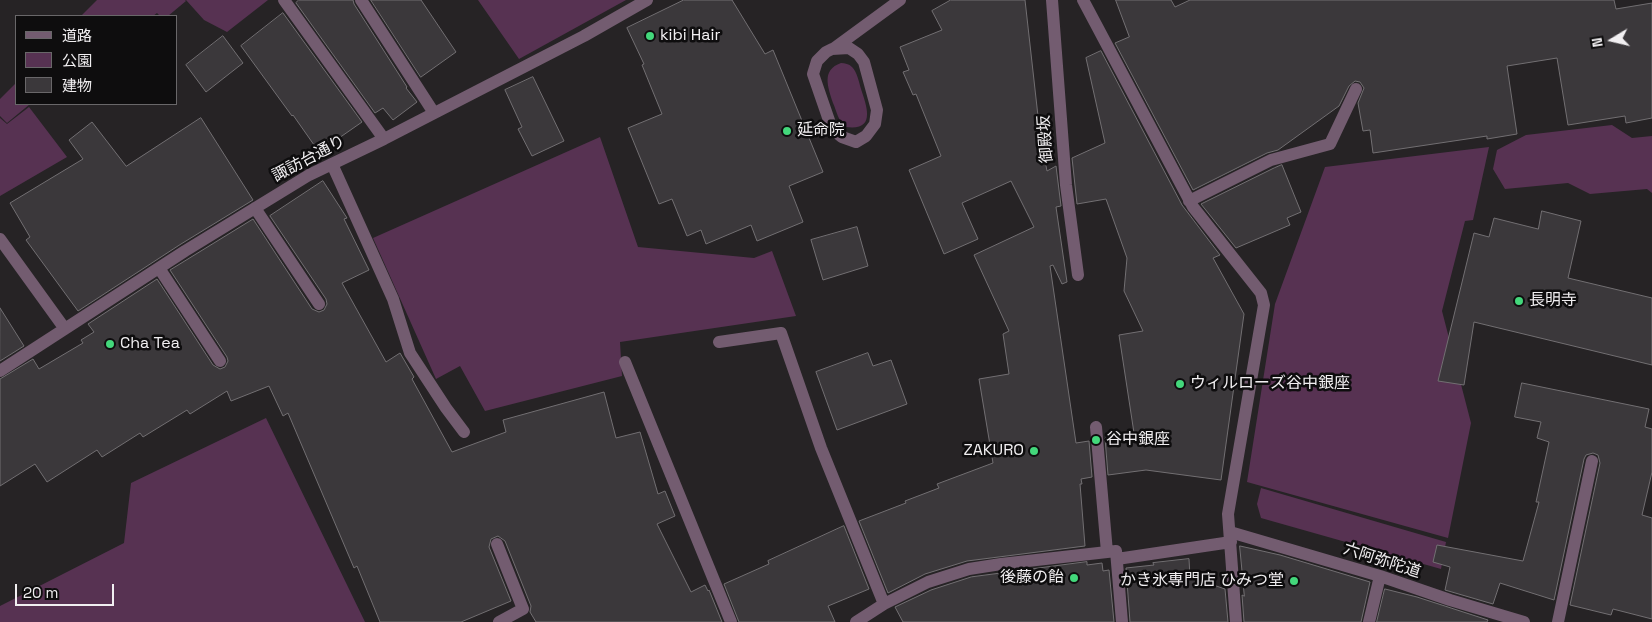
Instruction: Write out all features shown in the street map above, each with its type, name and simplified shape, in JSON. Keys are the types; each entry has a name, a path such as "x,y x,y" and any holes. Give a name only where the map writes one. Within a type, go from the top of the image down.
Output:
{"street":[{"path":"284,0 384,138"},
{"path":"361,0 434,113"},
{"name":"諏訪台通り","path":"0,371 159,268 310,175 584,36 647,0"},
{"path":"832,49 849,48 858,54 864,62 877,110 875,124 866,136 856,142 842,137 832,129 813,74 817,61 826,52 900,0"},
{"name":"御殿坂","path":"1052,0 1066,185 1078,276"},
{"path":"1083,0 1193,208 1261,293 1264,304 1228,514 1236,622"},
{"path":"1189,201 1271,160 1330,144 1356,89"},
{"path":"332,164 393,299 410,352 464,432"},
{"path":"255,208 319,304"},
{"path":"0,239 65,329"},
{"path":"159,268 220,361"},
{"path":"719,342 781,333 821,448 884,604"},
{"path":"625,362 731,622"},
{"path":"1096,427 1122,622"},
{"path":"1558,622 1592,461"},
{"path":"856,622 884,604 928,582 969,569 1113,554 1231,537"},
{"name":"六阿弥陀道","path":"1231,537 1380,576 1450,600 1524,622"},
{"path":"497,544 523,608 499,622"},
{"path":"1369,622 1380,576"}],"green space":[{"path":"97,0 186,1 169,15 159,15 157,13 154,15 82,15"},
{"path":"186,0 268,0 227,32 204,20"},
{"path":"478,0 626,0 519,59"},
{"path":"841,63 848,64 854,69 867,110 866,121 856,127 846,127 841,122 829,91 828,75 835,66"},
{"path":"15,84 15,105 29,105 7,123 0,116 0,99"},
{"path":"29,107 67,157 0,196 0,118 7,124"},
{"path":"1612,125 1632,138 1652,136 1652,193 1647,189 1590,194 1568,183 1505,189 1493,169 1497,150 1526,135"},
{"path":"600,137 638,247 754,258 772,251 796,316 620,342 622,376 485,411 460,366 436,379 373,238"},
{"path":"1489,147 1473,220 1465,221 1442,311 1471,423 1448,538 1247,482 1275,304 1325,167"},
{"path":"266,418 365,622 0,622 0,606 124,543 131,483"},
{"path":"1261,488 1446,542 1441,569 1261,518 1257,504"}],"building":[{"path":"299,0 353,0 406,88 417,102 393,120 383,108 375,113 296,3"},
{"path":"371,0 421,0 456,52 421,77"},
{"path":"684,0 732,0 765,54 773,50 823,172 789,186 803,222 757,241 751,225 706,244 701,230 687,236 672,199 659,204 628,128 662,114 642,65 644,64 627,28"},
{"path":"951,0 1025,0 1040,134 1047,171 1056,166 1061,206 1056,207 1067,282 1062,284 1053,265 1050,266 1076,443 1089,441 1092,477 1081,479 1082,484 1080,484 1085,546 967,561 925,574 888,593 859,521 939,488 937,484 993,463 979,379 1009,374 1003,334 1009,331 974,255 1034,227 1011,181 962,203 978,239 944,254 909,170 941,156 916,94 913,95 903,72 909,70 900,47 942,30 932,11"},
{"path":"1116,0 1171,0 1175,7 1190,0 1614,0 1616,9 1652,3 1652,118 1626,123 1625,116 1568,125 1557,58 1507,66 1517,134 1487,139 1487,136 1373,153 1370,130 1363,131 1358,103 1364,88 1360,82 1355,81 1349,86 1339,106 1278,150 1267,153 1193,190 1115,43 1129,37"},
{"path":"283,13 362,122 319,152 241,46"},
{"path":"223,36 243,63 206,92 186,65"},
{"path":"1101,51 1182,205 1220,255 1213,258 1244,314 1221,480 1146,470 1108,475 1105,438 1134,433 1119,335 1143,331 1124,291 1127,258 1106,199 1077,204 1072,158 1105,143 1086,58"},
{"path":"533,77 564,141 532,156 518,129 522,127 505,90"},
{"path":"201,118 253,200 78,311 26,240 30,237 10,203 83,159 69,140 92,122 126,166"},
{"path":"1282,165 1301,212 1287,218 1290,225 1236,248 1201,204"},
{"path":"323,181 347,218 344,219 369,270 342,283 386,362 400,353 452,452 506,432 503,420 604,392 616,438 640,432 658,494 665,491 675,516 657,524 691,592 705,585 709,590 722,622 536,622 530,612 531,606 505,541 498,536 491,539 489,547 511,601 461,622 380,622 357,566 354,568 288,413 283,416 269,386 231,401 227,391 190,414 187,410 143,437 140,433 102,457 97,450 47,482 35,464 0,486 0,379 33,359 39,369 83,343 81,340 94,332 88,324 157,279 213,365 220,369 225,367 228,361 227,357 170,270 253,219 312,309 319,312 324,310 327,304 326,299 270,216"},
{"path":"1542,211 1581,221 1568,278 1652,298 1652,365 1474,322 1464,385 1438,381 1474,233 1489,237 1494,218 1538,229"},
{"path":"857,227 868,266 823,280 811,240"},
{"path":"0,308 24,346 0,361"},
{"path":"868,353 873,366 891,360 907,404 837,430 816,372"},
{"path":"1522,383 1649,409 1645,427 1652,429 1652,472 1642,515 1652,518 1652,619 1613,609 1611,615 1570,605 1600,463 1598,455 1593,453 1586,455 1584,459 1554,600 1500,583 1493,604 1445,590 1450,567 1433,562 1437,545 1523,561 1539,502 1536,502 1549,442 1537,438 1541,422 1515,417"},
{"path":"844,526 869,589 828,606 835,622 739,622 724,584 769,564 768,561"},
{"path":"1240,546 1280,555 1370,582 1361,622 1244,622"},
{"path":"1189,559 1190,577 1225,589 1228,622 1130,622 1126,568"},
{"path":"1087,562 1087,565 1102,563 1103,571 1109,570 1114,622 903,622 895,607 931,590 971,577"},
{"path":"1385,589 1417,597 1488,620 1487,622 1377,622"}],"place":[{"name":"kibi Hair","path":"650,36"},
{"name":"延命院","path":"787,131"},
{"name":"長明寺","path":"1519,301"},
{"name":"Cha Tea","path":"110,344"},
{"name":"ウィルローズ谷中銀座","path":"1180,384"},
{"name":"谷中銀座","path":"1096,440"},
{"name":"ZAKURO","path":"1034,451"},
{"name":"後藤の飴","path":"1074,578"},
{"name":"かき氷専門店 ひみつ堂","path":"1294,581"}]}
